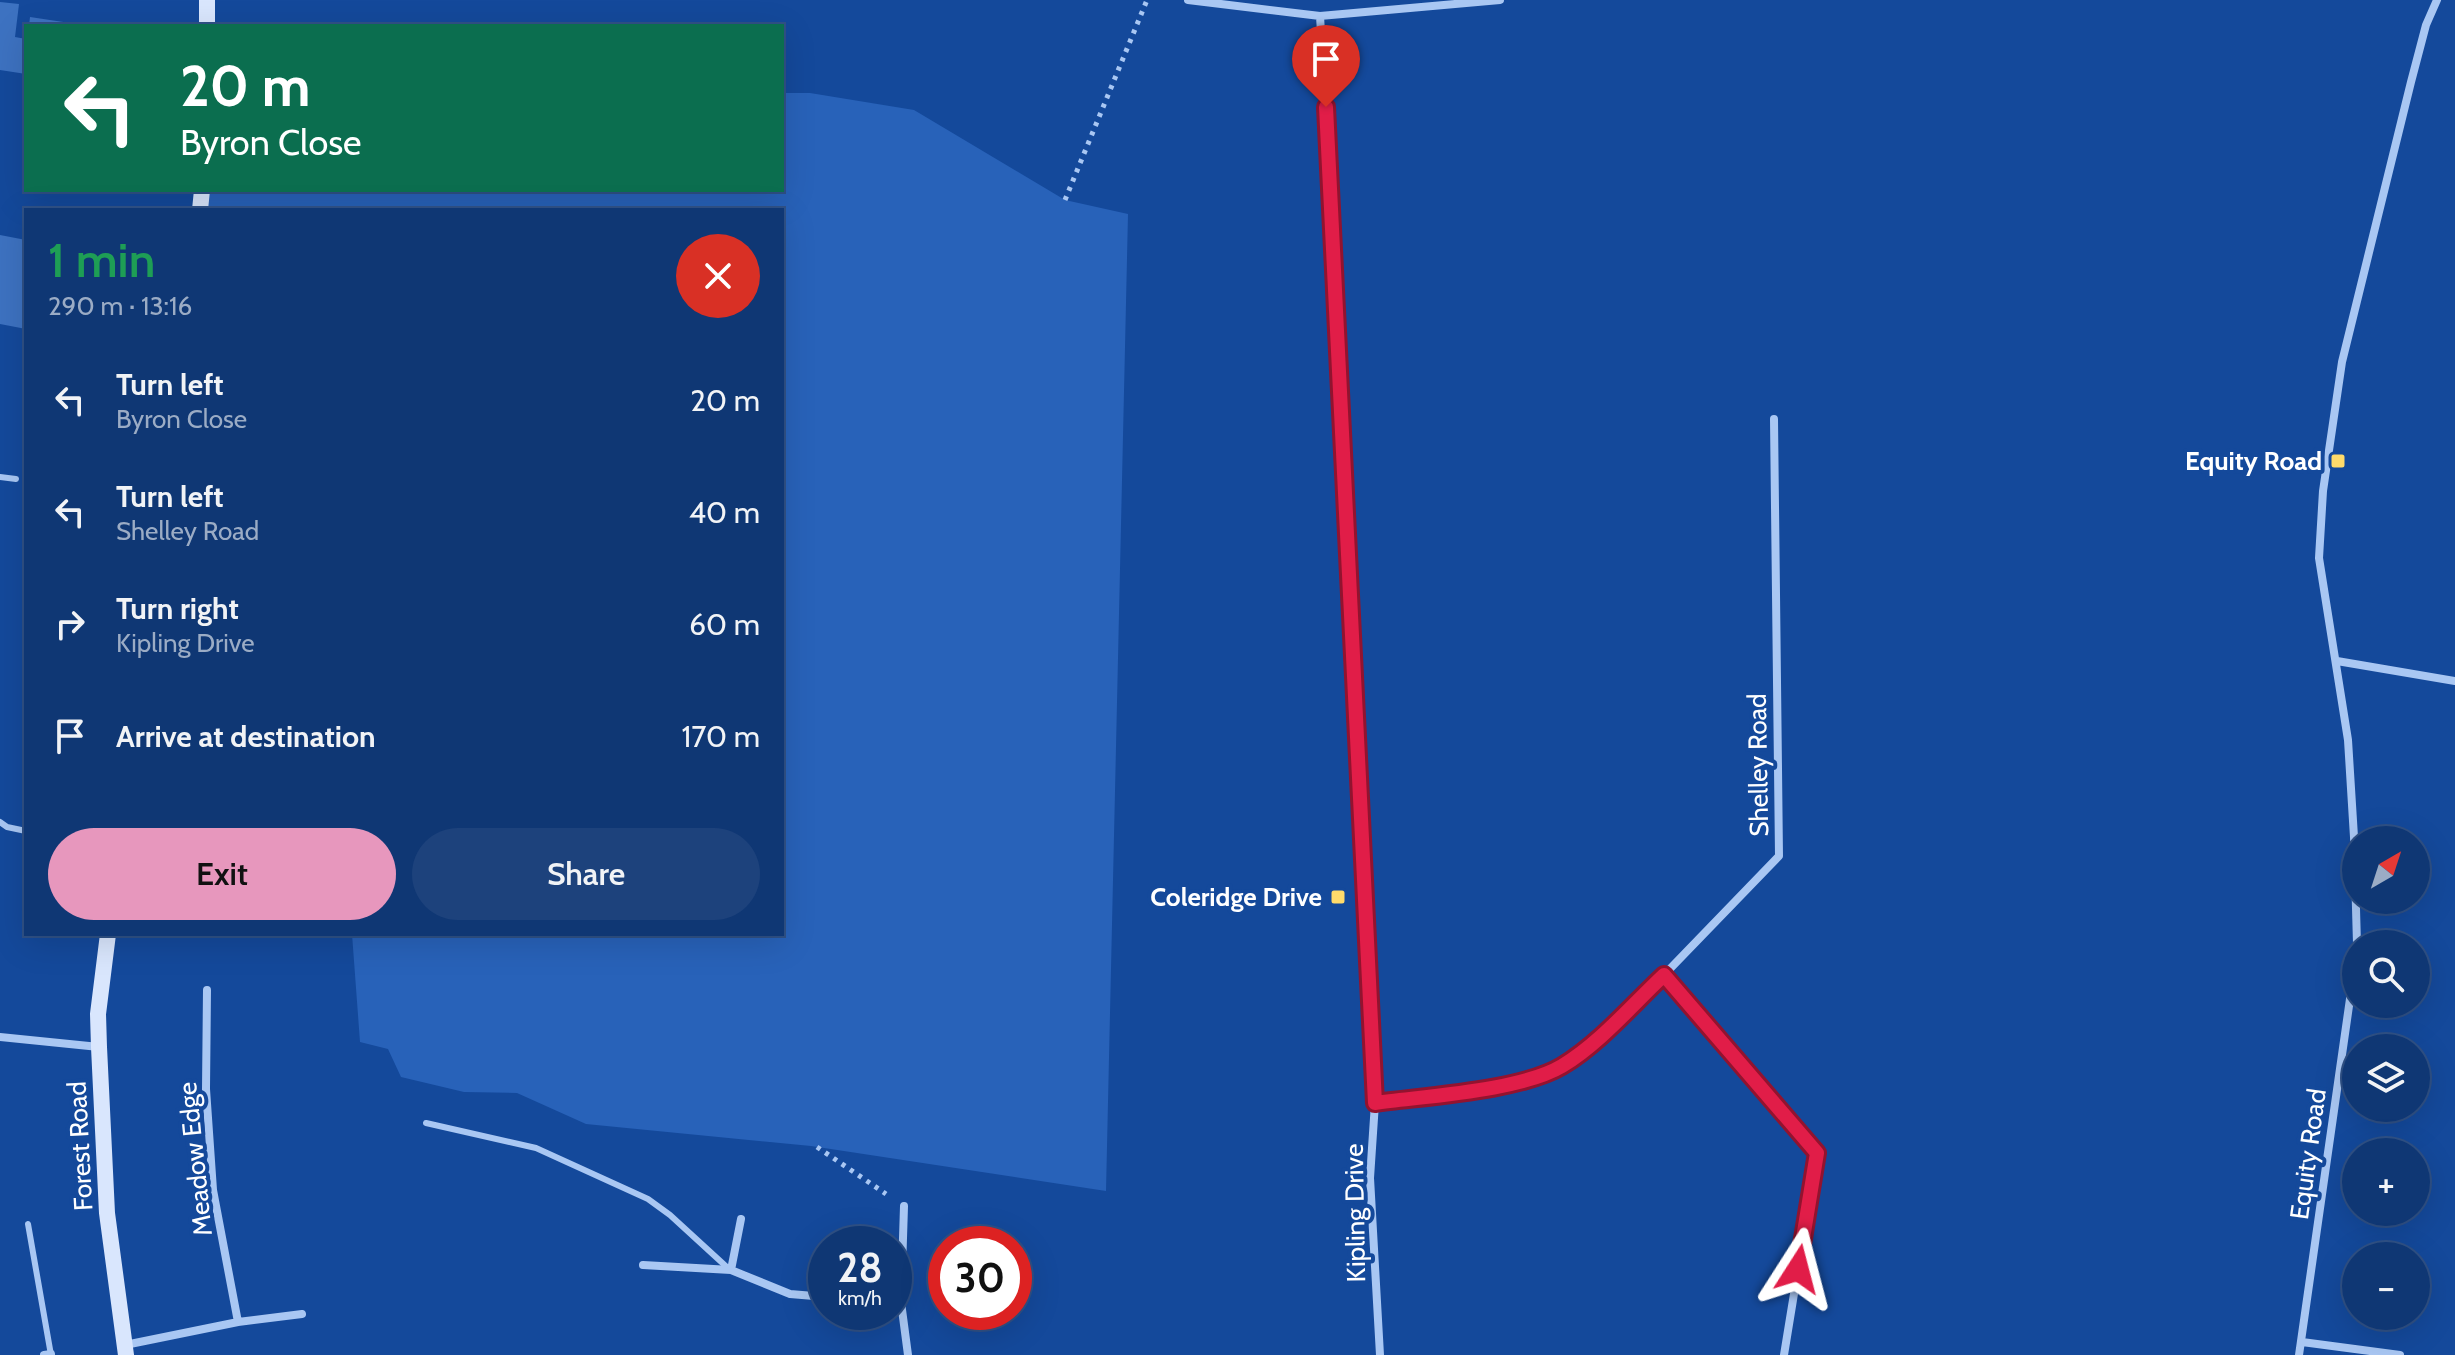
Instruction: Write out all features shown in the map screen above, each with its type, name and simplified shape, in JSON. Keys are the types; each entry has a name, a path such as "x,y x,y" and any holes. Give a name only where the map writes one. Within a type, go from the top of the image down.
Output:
{"street":[{"path":"207,0 207,24"},
{"path":"1188,0 1320,16 1500,0"},
{"path":"2357,930 2348,740 2319,558 2323,491 2342,362 2411,82 2426,25 2437,0"},
{"name":"Kipling Drive","path":"1320,16 1337,291 1354,719 1375,1103 1370,1178 1380,1355"},
{"name":"Shelley Road","path":"1375,1103 1509,1085 1561,1067 1595,1040 1664,975 1779,856 1774,419"},
{"path":"2337,661 2455,681"},
{"name":"Forest Road","path":"108,936 98,1014 99,1047 107,1213 125,1350"},
{"path":"1664,975 1817,1153 1784,1355"},
{"name":"Meadow Edge","path":"207,990 206,1089 213,1190 238,1322"},
{"name":"Equity Road","path":"2299,1355 2347,1018"},
{"path":"0,1037 99,1047"},
{"path":"903,1226 904,1206"},
{"path":"731,1270 741,1219"},
{"path":"643,1265 731,1270 790,1294 808,1296"},
{"path":"125,1350 238,1322 302,1314"},
{"path":"903,1330 908,1355"},
{"path":"2302,1342 2400,1355"},
{"path":"44,1355 51,1354"}],"lane":[{"path":"0,477 16,479"},
{"path":"0,822 24,831"},
{"path":"426,1123 536,1148 648,1199 731,1270"},
{"path":"28,1224 51,1354"}],"path":[{"path":"1065,200 1147,0"},
{"path":"817,1147 904,1206"}],"shaded area":[{"path":"784,93 810,93 914,110 1065,200 1128,214 1106,1191 811,1146 586,1124 517,1093 464,1092 401,1077 388,1049 360,1042 352,936 784,936 784,208 200,208 202,192 784,192"}],"building":[{"path":"0,2 19,4 15,37 24,39 24,74 0,70"},
{"path":"30,17 70,23 70,24 29,24"},
{"path":"0,235 24,240 24,329 0,324"}],"place":[{"name":"Equity Road","path":"2338,461"},
{"name":"Coleridge Drive","path":"1338,897"}],"route":[{"path":"1326,107 1375,1103 1509,1085 1561,1067 1595,1040 1664,975 1817,1153 1798,1269"}]}
